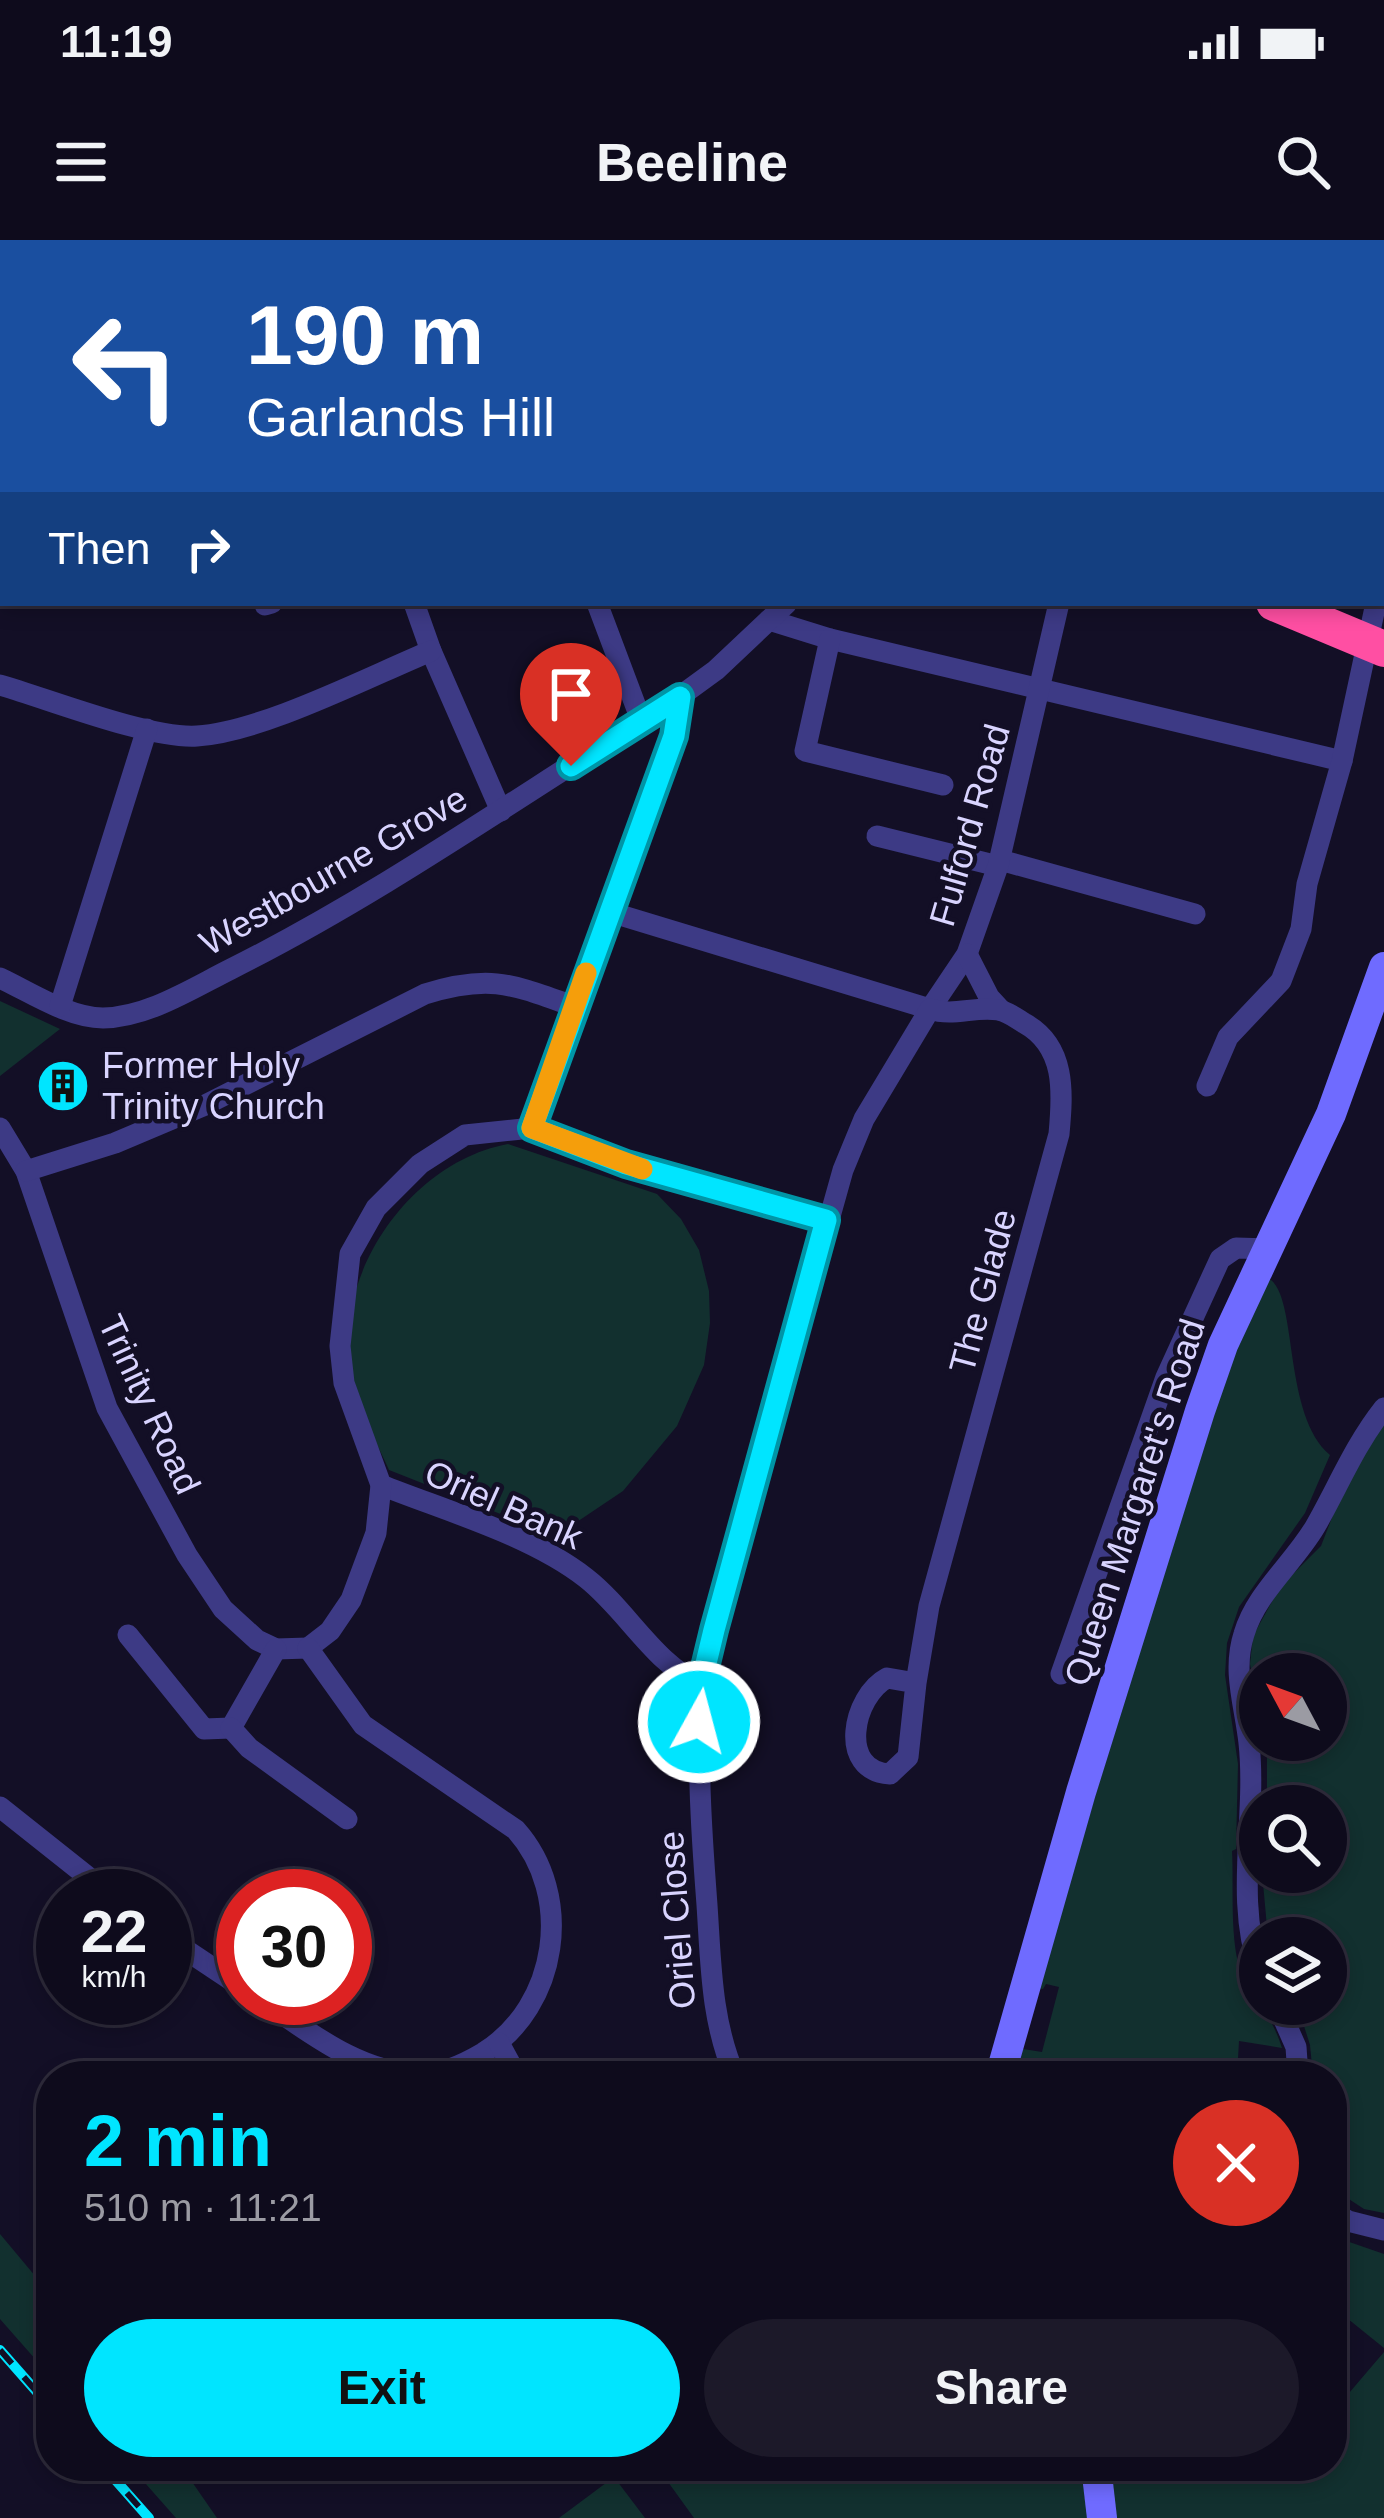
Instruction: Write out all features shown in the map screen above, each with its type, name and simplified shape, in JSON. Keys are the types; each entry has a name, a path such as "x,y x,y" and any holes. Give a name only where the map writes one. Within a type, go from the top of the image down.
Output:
{"highway":[{"path":"1281,606 1377,646"}],"main road":[{"name":"Queen Margaret's Road","path":"1004,2061 1172,1496 1223,1346 1331,1114 1384,967"},
{"path":"1098,2481 1102,2518"}],"street":[{"path":"416,606 501,811"},
{"path":"598,606 641,720"},
{"name":"Westbourne Grove","path":"0,978 99,1018 138,1013 180,994 331,915 680,697 784,606"},
{"name":"Fulford Road","path":"826,1220 864,1119 967,954 999,863 1058,606"},
{"path":"1207,1086 1228,1036 1281,981 1301,929 1307,884 1377,646 1376,606"},
{"path":"770,620 830,639 1342,760"},
{"path":"830,639 805,752 944,785"},
{"path":"0,685 147,729 194,737 243,728 431,651"},
{"path":"532,1128 674,736 680,697"},
{"path":"60,1006 147,729"},
{"path":"877,836 1196,914"},
{"path":"610,912 943,1014 1001,1010"},
{"path":"967,954 1001,1010"},
{"path":"26,1171 205,1105 443,988 500,981 573,1006"},
{"name":"The Glade","path":"916,1683 929,1606 1059,1134 1063,1098 1058,1059 1039,1031 1001,1010"},
{"name":"Trinity Road","path":"0,1128 26,1171 77,1329 107,1408 139,1472 223,1610 257,1640 276,1649"},
{"path":"231,1728 276,1649 308,1648 330,1631 351,1600 376,1533 381,1485 344,1383 340,1346 350,1254 376,1208 420,1164 465,1136 532,1128 626,1164 826,1220"},
{"name":"Oriel Close","path":"730,2061 715,2021 698,1760 701,1684 826,1220"},
{"path":"1061,1673 1166,1377 1220,1259 1235,1248 1270,1250"},
{"path":"1251,1917 1250,1744 1237,1664 1242,1637 1257,1606 1314,1529 1357,1444 1384,1408"},
{"name":"Oriel Bank","path":"381,1485 558,1560 586,1578 678,1674 701,1684"},
{"path":"128,1635 204,1729 231,1728"},
{"path":"308,1648 363,1725 516,1830 536,1852 553,1908 552,1944 532,2003 499,2043 469,2061"},
{"path":"231,1728 249,1748 347,1819"},
{"path":"0,1807 78,1869"},
{"path":"304,2025 363,2061"},
{"path":"1286,2025 1297,2061"},
{"path":"499,2043 509,2061"},
{"path":"1347,2220 1384,2230"}],"green space":[{"path":"0,1001 60,1029 0,1076"},
{"path":"508,1144 657,1194 681,1219 699,1250 709,1291 704,1365 677,1426 623,1491 556,1536 389,1470 356,1396 348,1346 352,1306 364,1268 408,1201 438,1175 472,1155"},
{"path":"1271,1280 1285,1311 1305,1414 1330,1455 1305,1513 1239,1607 1227,1643 1225,1675 1238,1764 1236,1849 1232,1851 1239,2025 1272,2025 1282,2048 1239,2041 1238,2061 1019,2061 1023,2049 1042,2052 1059,1987 1037,1988 1219,1389"},
{"path":"1384,1424 1384,2213 1364,2209 1347,2198 1347,2061 1312,2061 1304,2025 1347,2025 1347,1917 1266,1917 1264,1893 1347,1893 1347,1785 1267,1785 1267,1761 1347,1761 1347,1653 1251,1653 1253,1636 1280,1587 1321,1546 1345,1484"},
{"path":"0,2234 36,2277 36,2360 0,2319"},
{"path":"1347,2241 1384,2254 1384,2348 1347,2318"},
{"path":"1384,2352 1384,2518 694,2518 667,2481 1347,2481 1347,2395"},
{"path":"143,2481 191,2481 217,2518 176,2518"},
{"path":"609,2481 617,2481 645,2518 559,2518"}],"railway":[{"path":"0,2350 36,2391"},
{"path":"116,2481 149,2518"}],"slow traffic":[{"path":"586,973 532,1128 642,1169"}],"place":[{"name":"Former Holy Trinity Church","path":"63,1086"}],"route":[{"path":"571,766 680,697 674,736 532,1128 626,1164 826,1220 714,1630 701,1684 699,1722"}]}
